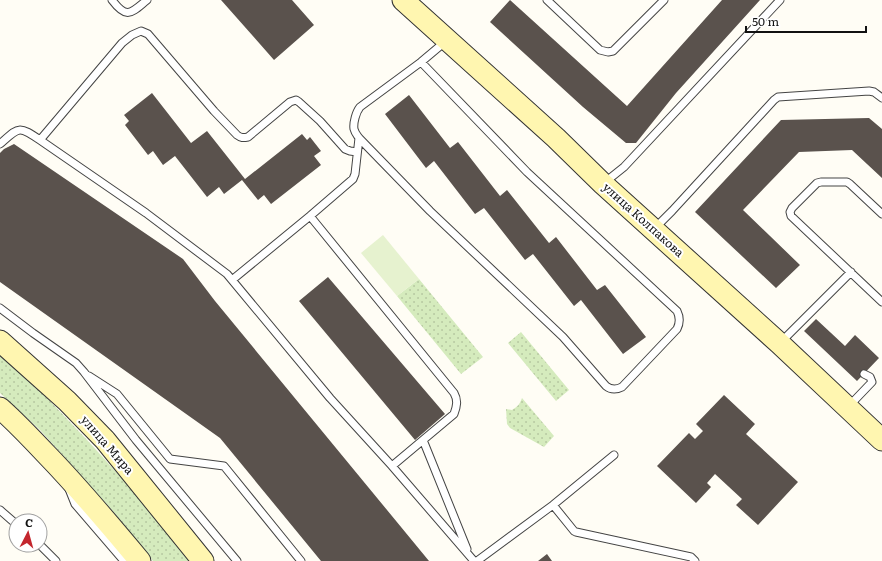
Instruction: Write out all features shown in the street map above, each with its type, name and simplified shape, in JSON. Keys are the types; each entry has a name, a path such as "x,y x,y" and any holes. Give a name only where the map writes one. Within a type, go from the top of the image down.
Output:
{"street":[{"name":"улица Колпакова","path":"403,0 556,138 882,440"},
{"name":"улица Мира","path":"0,341 67,401 105,440 203,561"},
{"path":"0,408 15,421 98,510 140,561"}],"lane":[{"path":"112,0 119,9 130,12 147,0"},
{"path":"547,0 600,50 608,52 613,51 664,0"},
{"path":"604,184 624,167 780,0"},
{"path":"40,140 122,43 132,35 141,31 148,34 214,111 240,137 248,137 290,102 296,100 320,121 345,148 350,151 358,152"},
{"path":"421,62 527,172 677,311 680,320 677,328 622,387 618,389 610,389 606,386 563,337 430,211 355,133 354,126 360,107 421,62 447,40"},
{"path":"654,229 778,97 872,91 882,98"},
{"path":"0,144 15,131 22,130 28,132 146,213 227,274 330,398 473,559"},
{"path":"232,280 353,179 356,174 359,138"},
{"path":"882,214 847,182 817,183 791,210 790,214 882,302"},
{"path":"310,216 456,397 457,403 454,414 392,466"},
{"path":"779,343 851,272"},
{"path":"0,308 76,363 136,440 237,561"},
{"path":"84,372 117,394 170,459 224,466 301,561"},
{"path":"847,408 872,382 870,377 864,374"},
{"path":"423,440 473,559"},
{"path":"473,559 553,505 614,455"},
{"path":"63,472 75,504 124,561"},
{"path":"553,505 576,532 691,557 696,561"},
{"path":"0,510 8,517"},
{"path":"48,553 56,561"}],"green space":[{"path":"383,235 419,279 397,296 361,253"},
{"path":"419,279 483,357 461,374 397,296"},
{"path":"521,332 569,390 556,401 508,343"},
{"path":"0,354 47,398 89,442 136,494 189,561 153,561 111,509 40,430 0,393"},
{"path":"522,398 554,436 544,447 510,428 507,424 506,409 514,409"}],"building":[{"path":"221,0 292,0 314,25 274,60"},
{"path":"510,0 627,106 722,0 760,0 676,93 636,143 626,143 583,107 490,22"},
{"path":"152,93 191,143 207,131 245,179 302,134 307,140 310,137 321,151 314,156 321,165 271,204 264,195 258,200 242,180 224,194 219,187 207,197 175,156 163,165 153,151 148,155 125,125 129,121 124,115"},
{"path":"409,95 450,148 458,142 500,196 507,190 549,243 556,237 597,290 605,285 646,337 623,354 581,300 574,306 533,254 525,260 484,208 475,214 434,161 426,168 385,114"},
{"path":"869,118 882,129 882,178 852,150 799,152 743,210 800,265 776,288 695,212 781,120"},
{"path":"14,144 183,259 215,301 429,561 321,561 220,438 0,282 0,153 4,149"},
{"path":"328,277 445,414 415,440 299,301"},
{"path":"816,319 845,346 855,335 879,358 857,381 804,331"},
{"path":"724,395 755,424 746,434 798,482 758,525 736,505 742,499 715,474 707,483 711,487 696,503 657,466 689,433 695,439 703,431 696,424"},
{"path":"547,554 552,561 538,561"}]}
